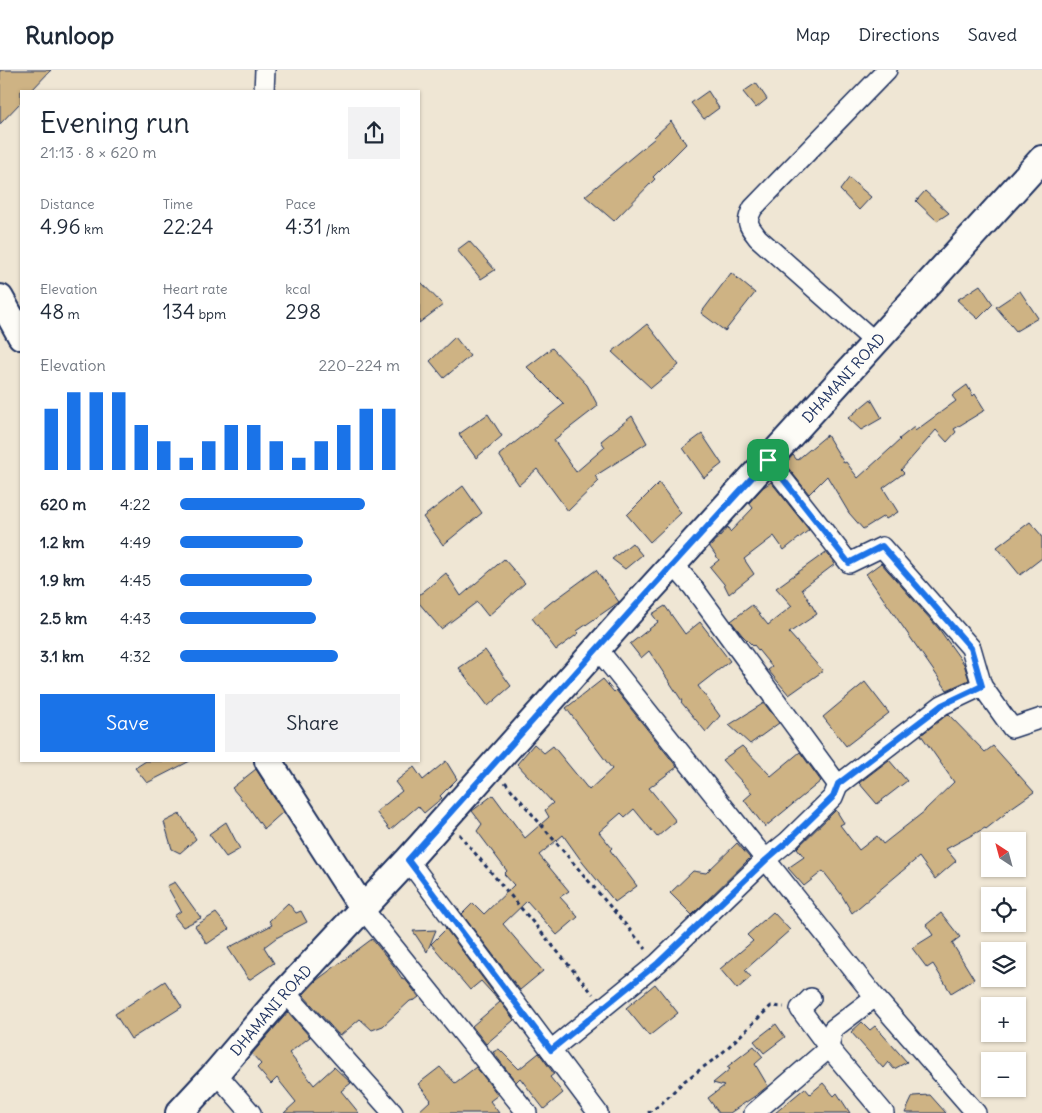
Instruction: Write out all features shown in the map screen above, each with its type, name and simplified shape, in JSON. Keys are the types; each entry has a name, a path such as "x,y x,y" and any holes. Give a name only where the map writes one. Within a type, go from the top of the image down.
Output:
{"main road":[{"name":"DHAMANI ROAD","path":"178,1113 216,1073 285,992 408,860 597,648 1042,159"},
{"path":"0,298 20,334"},
{"path":"269,762 363,908"}],"street":[{"path":"264,90 265,70"},
{"path":"875,342 758,238 749,226 748,218 753,208 887,70"},
{"path":"768,460 849,563 882,546 971,648 982,686 1012,728 1042,718"},
{"path":"673,564 692,586 838,784"},
{"path":"597,648 875,997 976,1113"},
{"path":"551,1050 658,963 833,797 838,784 942,705 982,686"},
{"path":"408,860 598,1113"},
{"path":"363,908 527,1113"},
{"path":"285,992 393,1113"},
{"path":"754,1113 829,1048 833,1029 875,997"},
{"path":"805,1003 829,1048 884,1113"},
{"path":"216,1073 251,1113"}],"path":[{"path":"492,767 658,963"},
{"path":"446,818 604,1007"},
{"path":"648,1113 660,1105 684,1082 720,1055 771,1006 805,1003"}],"building":[{"path":"0,70 51,70 32,90 20,90 20,103 0,124"},
{"path":"756,83 767,99 756,108 743,92"},
{"path":"708,91 719,108 704,119 691,103"},
{"path":"671,121 686,144 653,177 655,179 614,221 585,196 655,138"},
{"path":"849,178 871,197 859,210 840,190"},
{"path":"925,191 949,213 937,221 916,201"},
{"path":"469,241 495,270 481,279 457,250"},
{"path":"731,273 755,293 725,331 701,313"},
{"path":"420,281 443,305 420,322"},
{"path":"980,285 993,304 978,319 957,300"},
{"path":"1020,291 1038,318 1016,331 996,307"},
{"path":"647,324 679,365 651,388 612,352"},
{"path":"455,337 470,356 444,378 430,361"},
{"path":"552,348 587,385 598,406 554,440 576,472 605,447 601,441 632,416 647,443 595,476 599,481 568,511 537,469 519,485 499,455 564,404 527,367"},
{"path":"967,385 973,396 975,394 985,410 954,429 956,432 947,442 936,430 901,470 904,473 883,488 898,512 886,519 884,516 863,529 849,513 827,476 809,494 785,464 793,455 797,460 827,435 844,463 846,462 858,478 914,427 915,431 956,401 952,396"},
{"path":"871,399 882,418 861,430 848,418"},
{"path":"488,414 502,436 476,458 459,434"},
{"path":"702,434 722,464 704,478 683,448"},
{"path":"771,482 809,530 784,550 774,536 744,559 754,574 729,594 724,584 710,567 719,560 710,547 728,527 730,532 753,508 749,503 762,488"},
{"path":"659,483 681,513 650,542 627,515"},
{"path":"463,486 482,513 443,545 423,517"},
{"path":"1030,522 1042,536 1042,558 1020,575 997,547"},
{"path":"632,543 642,555 625,569 612,559"},
{"path":"826,552 835,564 802,589 817,614 789,633 823,671 789,695 768,670 772,667 731,621 752,605 768,625 792,606 776,588"},
{"path":"504,559 525,583 488,616 477,602 441,629 420,604 420,594 446,573 461,596"},
{"path":"881,563 939,629 964,664 969,680 947,690 866,574"},
{"path":"596,570 619,602 577,631 579,633 556,650 532,618"},
{"path":"665,606 685,634 700,622 730,661 698,686 720,716 706,732 681,702 649,651 641,658 630,644 658,622 652,614"},
{"path":"485,650 511,686 488,706 459,668"},
{"path":"603,679 614,692 616,690 677,767 649,788 676,821 657,837 634,809 625,817 621,813 599,832 637,886 615,902 563,835 539,855 569,891 560,897 578,917 557,935 527,901 503,924 543,971 520,990 462,914 473,903 484,914 514,885 504,874 507,871 477,831 482,824 472,811 493,795 525,838 549,817 545,810 553,803 517,764 534,744 544,753 553,746 589,790 612,769 566,708"},
{"path":"865,682 889,713 846,746 823,717"},
{"path":"764,703 779,723 750,744 729,725"},
{"path":"948,714 985,752 993,746 1034,792 1004,813 986,829 946,849 956,861 935,879 919,857 852,913 841,894 823,871 804,886 788,868 804,857 797,848 836,810 844,823 840,825 859,850 877,836 883,844 925,811 954,782 921,735"},
{"path":"742,746 771,776 800,752 821,781 765,827 744,800 752,793 722,760"},
{"path":"889,760 907,781 877,804 859,783"},
{"path":"446,761 457,779 440,796 442,798 424,813 418,806 390,830 376,812 402,791 395,782 414,767 423,780"},
{"path":"144,762 188,762 147,783 135,768"},
{"path":"256,769 283,812 264,829 232,788"},
{"path":"180,814 196,839 180,853 172,849 164,822"},
{"path":"226,822 240,849 226,857 209,834"},
{"path":"737,843 750,858 692,915 670,893 693,871 706,873"},
{"path":"175,882 201,918 183,927 174,916 181,911 167,886"},
{"path":"288,903 296,913 301,911 307,922 276,938 264,947 274,963 249,980 228,948 272,925 269,921"},
{"path":"773,912 790,930 745,970 751,977 737,989 720,969 753,941 747,935"},
{"path":"216,913 229,929 207,944 195,926"},
{"path":"941,913 960,937 952,943 974,979 951,993 933,964 927,968 912,948 933,935 926,925"},
{"path":"446,929 514,1020 486,1044 472,1026 500,1002 481,981 470,990 431,944"},
{"path":"436,930 427,952 413,931"},
{"path":"372,939 403,980 405,979 419,997 410,1001 383,1026 372,1030 360,1019 341,1035 338,1034 303,995 317,980"},
{"path":"165,981 182,1007 131,1039 115,1014"},
{"path":"655,984 678,1013 649,1036 626,1008"},
{"path":"288,1012 310,1037 289,1053 314,1085 334,1067 351,1083 341,1091 359,1113 284,1113 296,1102 277,1078 271,1084 257,1068 261,1064 252,1054"},
{"path":"862,1022 870,1030 875,1026 907,1062 894,1069 888,1062 883,1068 851,1032"},
{"path":"776,1024 785,1037 764,1053 754,1041"},
{"path":"754,1046 763,1057 755,1064 768,1086 730,1113 719,1113 708,1098 724,1086 713,1083 730,1069 727,1067"},
{"path":"499,1049 519,1069 539,1053 554,1074 550,1077 563,1093 544,1109 520,1078 516,1082 493,1052"},
{"path":"440,1067 455,1083 476,1067 498,1095 490,1101 499,1113 417,1113 431,1100 418,1084"},
{"path":"823,1083 834,1096 837,1093 850,1113 775,1113 805,1088 810,1094"},
{"path":"930,1095 946,1113 905,1113 913,1096"}],"route":[{"path":"768,460 849,563 882,546 971,648 982,686 942,705 838,784 833,797 658,963 551,1050 408,860 768,460"}]}
